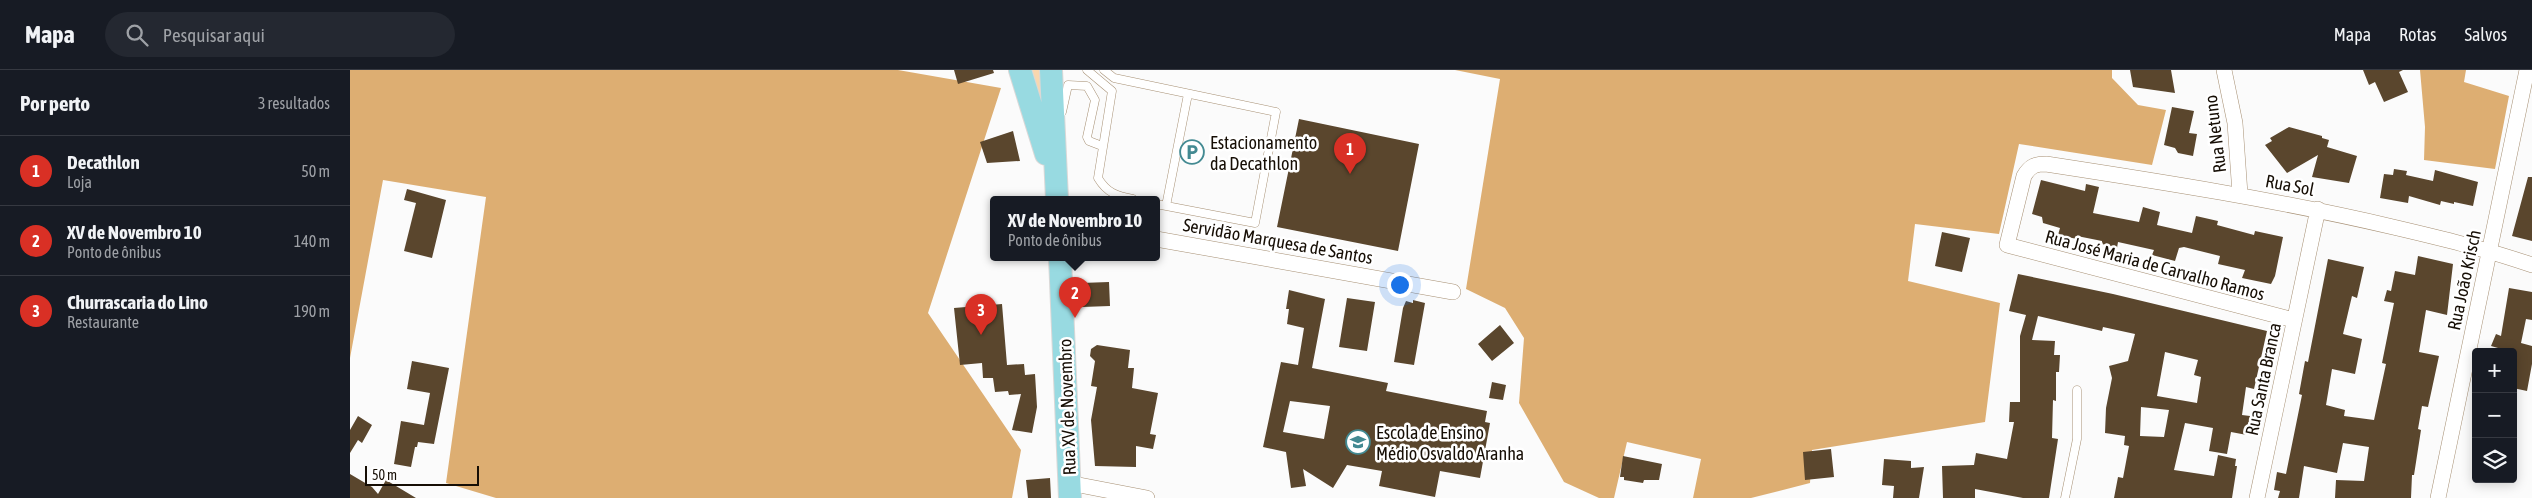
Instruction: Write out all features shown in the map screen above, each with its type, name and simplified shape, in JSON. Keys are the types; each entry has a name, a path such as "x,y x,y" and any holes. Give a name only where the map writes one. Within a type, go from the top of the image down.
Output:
{"main road":[{"path":"1020,70 1056,193"},
{"path":"1051,70 1056,193"},
{"name":"Rua XV de Novembro","path":"1060,261 1070,490"}],"street":[{"name":"Rua Netuno","path":"2224,70 2236,123 2240,194"},
{"name":"Rua João Krisch","path":"2438,498 2527,70"},
{"name":"Rua Sol","path":"2006,245 2024,176 2029,168 2037,164 2240,194 2318,209 2490,250 2532,265"},
{"name":"Rua Santa Branca","path":"2257,498 2318,209"},
{"name":"Servidão Marquesa de Santos","path":"1160,240 1453,292"},
{"name":"Rua José Maria de Carvalho Ramos","path":"2006,245 2294,320"},
{"path":"1070,490 1147,498"}],"lane":[{"path":"1087,70 1112,90 1098,178 1104,188 1116,196"},
{"path":"1104,70 1114,78 1276,112 1255,223 1160,205"},
{"path":"1054,146 1066,87 1073,83 1087,86 1094,94 1095,100 1087,137 1090,141 1102,146"},
{"path":"1166,206 1188,94"},
{"path":"2065,498 2077,439 2077,390"}],"shaded area":[{"path":"350,70 898,70 1001,88 928,313 1021,450 1012,498 496,498 446,483 486,197 383,180 350,358"},
{"path":"1027,70 1046,70 1048,122"},
{"path":"1455,70 2112,70 2112,78 2138,105 2166,110 2152,165 2019,144 1999,234 1915,224 1908,281 2000,303 1985,422 1812,450 1810,483 1751,498 1693,498 1701,459 1627,442 1614,498 1599,498 1564,482 1519,403 1524,338 1505,308 1466,289 1500,79"},
{"path":"2420,70 2466,70 2464,82 2509,96 2495,169 2424,160 2425,127"}],"building":[{"path":"954,70 993,70 994,73 958,84"},
{"path":"2130,70 2171,70 2175,93 2133,87"},
{"path":"2363,70 2403,70 2399,72 2408,92 2384,102 2375,82 2369,85"},
{"path":"2172,107 2194,111 2189,133 2197,134 2193,156 2178,153 2175,148 2164,145"},
{"path":"1299,119 1419,144 1398,251 1277,227"},
{"path":"2289,127 2322,136 2322,138 2329,140 2327,147 2357,156 2349,183 2312,177 2318,155 2287,173 2265,145 2272,141 2270,138"},
{"path":"1013,131 1020,161 987,163 980,142"},
{"path":"2394,169 2407,171 2406,175 2433,181 2435,170 2478,182 2473,206 2441,201 2440,205 2409,196 2408,203 2380,198 2384,174 2393,175"},
{"path":"2528,177 2532,177 2532,241 2512,236"},
{"path":"2041,180 2085,191 2086,184 2099,187 2093,213 2139,222 2143,207 2160,212 2157,225 2192,233 2196,216 2218,221 2217,225 2254,235 2255,231 2283,237 2275,276 2271,284 2242,278 2245,270 2218,264 2220,256 2184,247 2179,248 2175,261 2152,255 2154,250 2118,242 2117,248 2102,244 2102,241 2077,236 2077,239 2058,235 2060,228 2043,223 2042,217 2032,214"},
{"path":"407,189 446,200 432,258 404,251 416,203 404,200"},
{"path":"1942,232 1970,238 1962,272 1935,266"},
{"path":"2418,256 2453,264 2447,315 2426,310 2419,352 2439,356 2428,407 2422,406 2418,429 2421,430 2414,475 2412,475 2411,498 2335,498 2336,480 2364,481 2369,447 2343,443 2337,473 2304,466 2299,498 2278,498 2280,491 2274,490 2277,472 2286,474 2302,395 2299,394 2305,361 2308,362 2328,259 2364,267 2357,298 2352,296 2343,334 2362,339 2355,374 2332,369 2326,405 2345,410 2344,416 2374,420 2386,364 2382,363 2394,303 2384,301 2387,290 2391,291 2395,271 2415,275"},
{"path":"2018,274 2113,294 2267,331 2254,389 2246,387 2242,415 2250,416 2247,435 2231,432 2227,454 2209,451 2213,428 2185,423 2174,470 2214,476 2218,455 2236,459 2235,466 2237,466 2232,498 2114,498 2118,477 2123,478 2129,446 2124,445 2125,436 2105,433 2106,408 2112,378 2109,366 2128,361 2135,334 2103,327 2102,331 2038,316 2032,340 2055,341 2054,355 2060,355 2059,372 2056,372 2056,401 2053,400 2052,438 2058,439 2049,498 2023,498 1975,489 1975,498 1943,498 1942,466 1974,465 1976,453 2007,459 2014,422 2009,422 2010,402 2020,402 2020,336 2026,315 2009,311","holes":["2165,352 2198,360 2194,375 2201,377 2197,403 2157,396","2141,407 2169,410 2164,437 2140,436"]},
{"path":"1109,282 1110,306 1082,307 1081,283"},
{"path":"2509,288 2532,292 2532,320 2526,319 2521,343 2532,346 2532,364 2527,391 2517,389 2517,348 2491,346 2496,334 2501,336"},
{"name":"Escola de Ensino Médio Osvaldo Aranha","path":"1289,290 1325,299 1312,368 1388,383 1386,391 1487,411 1485,422 1490,423 1480,478 1440,471 1435,497 1379,486 1382,471 1347,465 1333,488 1303,469 1306,486 1291,488 1286,452 1263,447 1281,362 1298,365 1304,328 1287,324 1289,309 1286,309","holes":["1290,401 1330,406 1324,439 1283,432"]},
{"path":"1347,298 1375,302 1367,351 1339,347"},
{"path":"1413,300 1425,303 1414,365 1394,362 1403,308 1406,301 1413,303"},
{"path":"1002,304 1007,365 1024,364 1025,375 1035,374 1037,407 1032,433 1012,430 1021,394 1009,395 1008,391 995,392 993,378 983,378 982,363 960,365 954,308"},
{"path":"1500,325 1514,343 1492,361 1478,344"},
{"path":"1097,345 1130,350 1128,368 1134,368 1132,388 1158,393 1150,434 1156,435 1153,449 1136,446 1136,467 1095,466 1091,420 1097,387 1091,386 1095,361 1090,356 1091,349"},
{"path":"412,361 449,368 434,444 418,442 417,447 415,447 411,467 394,464 401,421 424,425 430,393 407,389"},
{"path":"1492,382 1506,385 1503,400 1489,398"},
{"path":"358,416 372,425 362,443 358,440 350,453 350,430"},
{"path":"1831,449 1834,477 1805,480 1803,452"},
{"path":"1623,456 1662,464 1659,480 1644,480 1643,483 1624,480 1624,477 1620,477"},
{"path":"1884,459 1911,461 1911,468 1924,467 1919,498 1893,498 1894,486 1882,485"},
{"path":"350,474 372,487 378,494 386,480 416,498 350,498"},
{"path":"1050,478 1051,498 1028,498 1026,480"}],"place":[{"name":"Estacionamento da Decathlon","path":"1192,152"},
{"name":"Decathlon","path":"1350,174"},
{"name":"XV de Novembro 10","path":"1075,318"},
{"name":"Churrascaria do Lino","path":"981,335"},
{"name":"Escola de Ensino Médio Osvaldo Aranha","path":"1358,442"}]}
